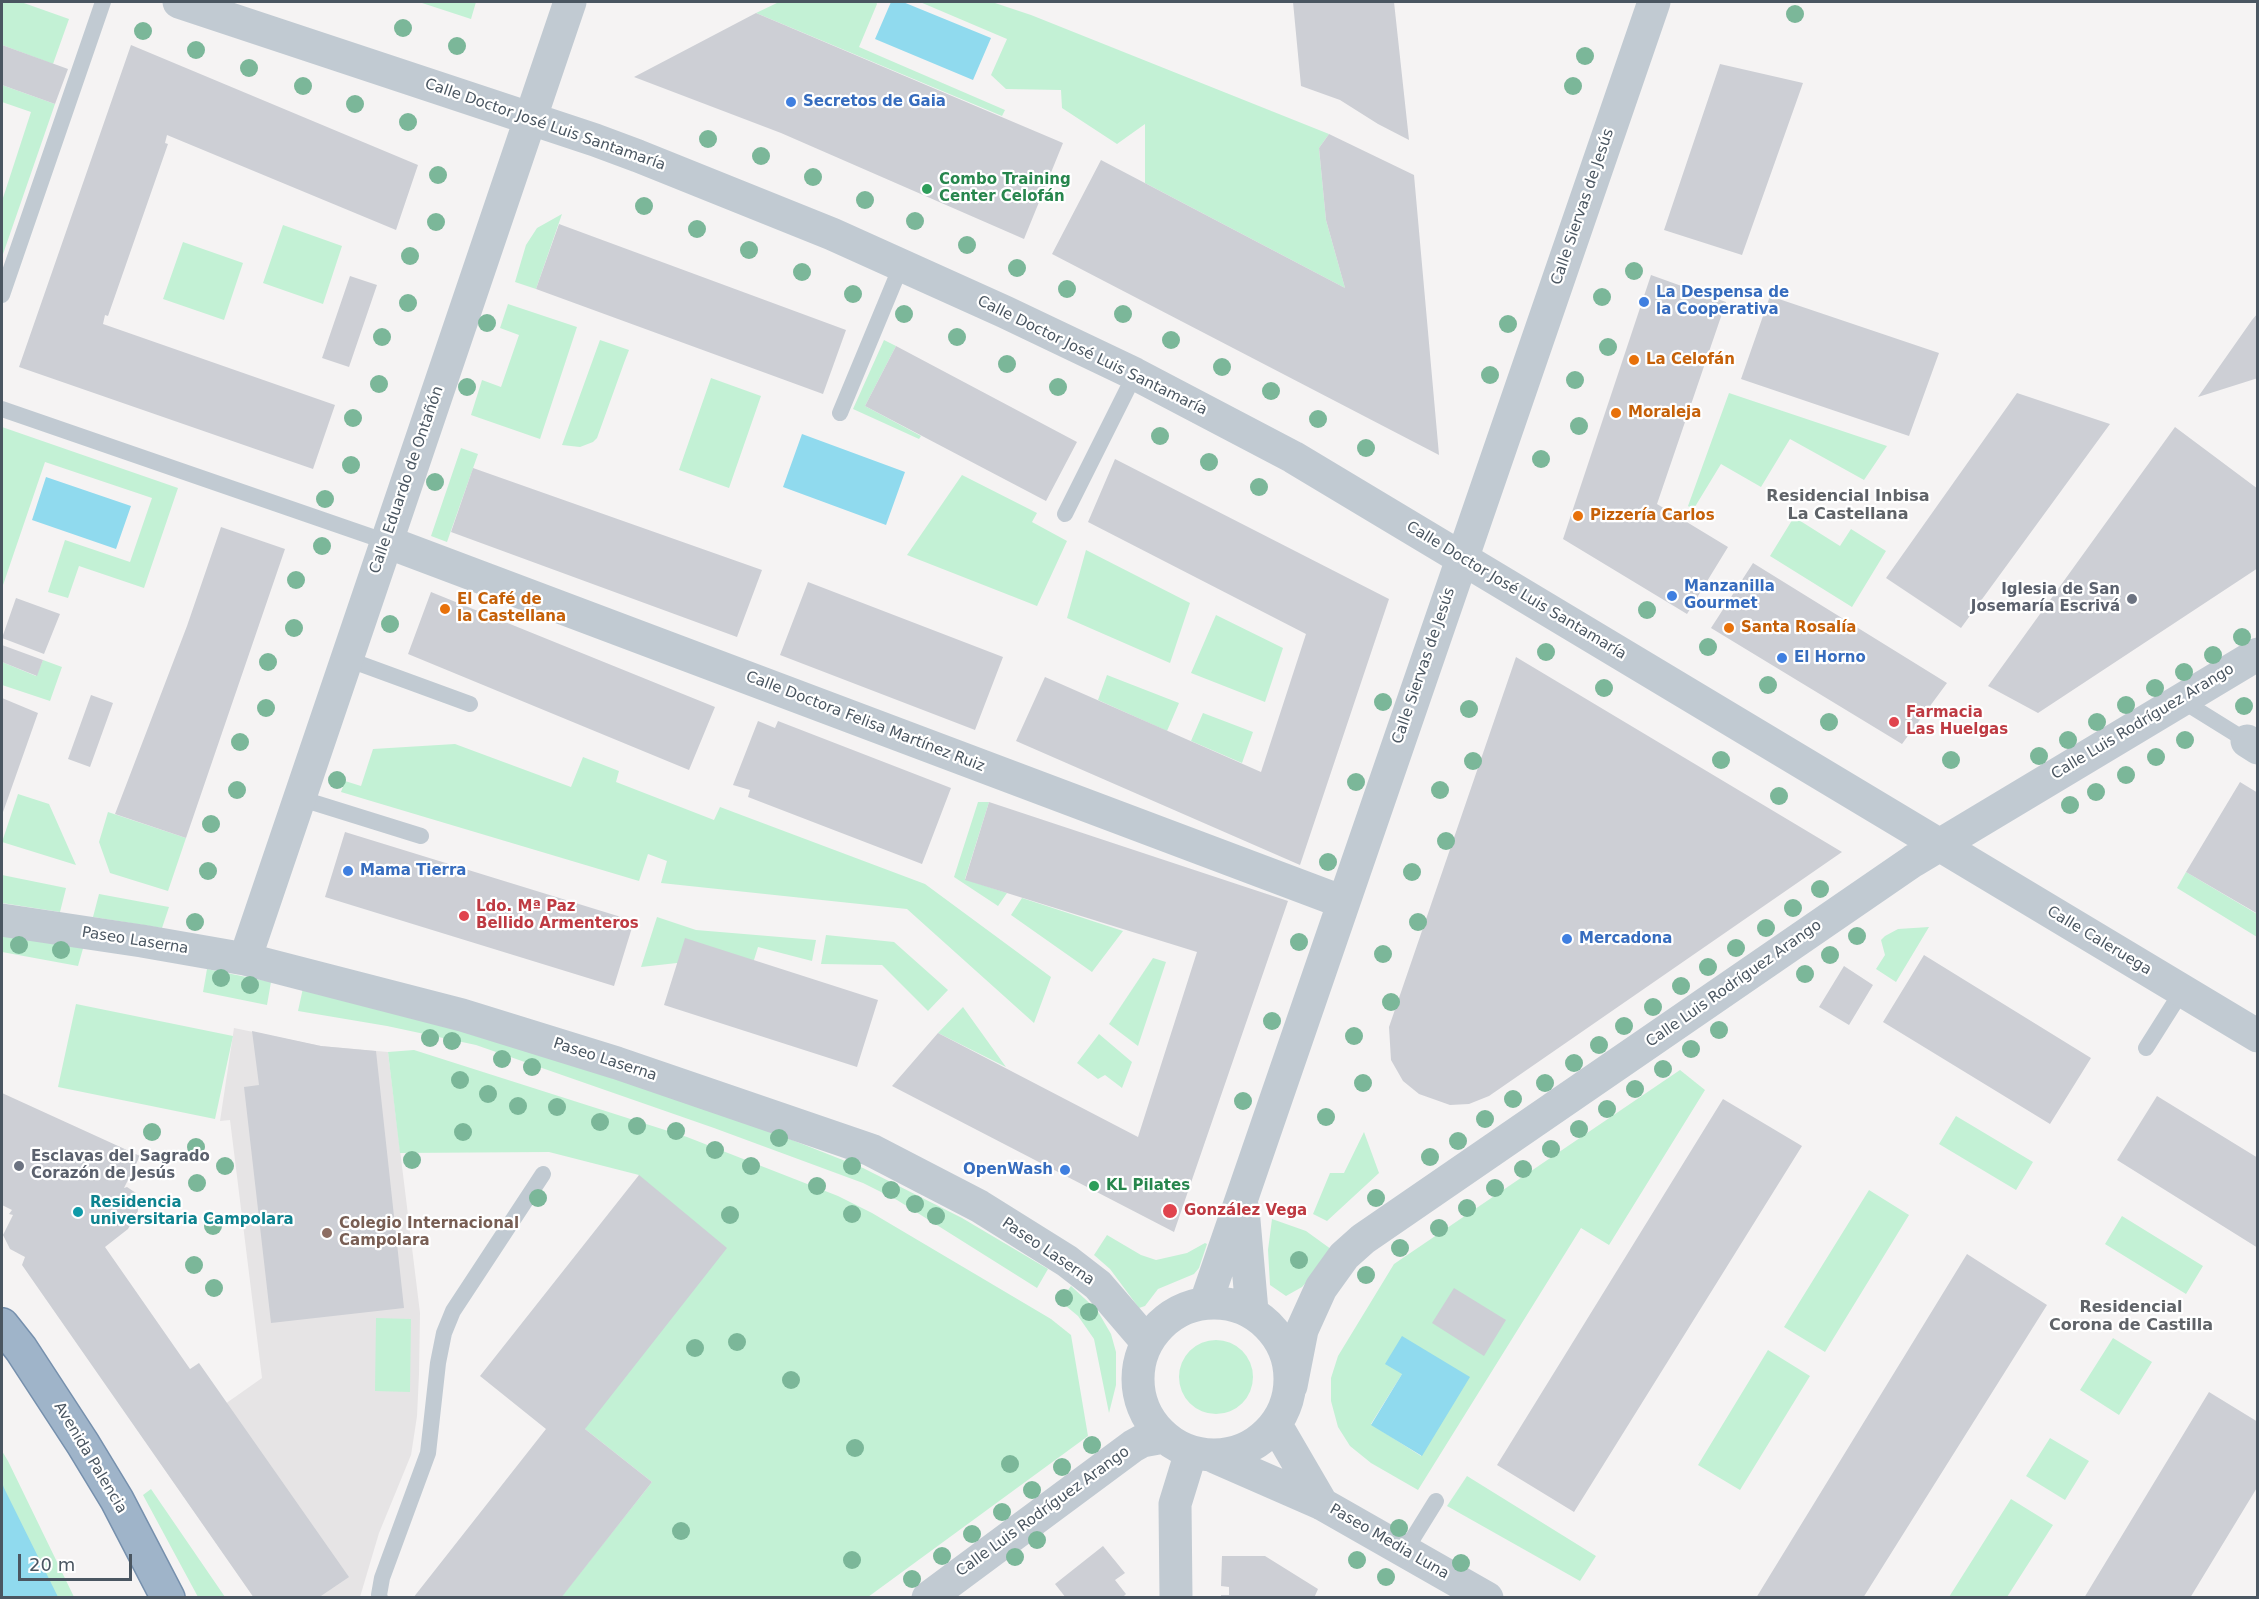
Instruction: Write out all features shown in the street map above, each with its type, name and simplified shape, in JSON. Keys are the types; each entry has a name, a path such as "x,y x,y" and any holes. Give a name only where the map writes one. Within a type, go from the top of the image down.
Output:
{"highway":[{"name":"Avenida Palencia","path":"2,1325 21,1349 83,1444 117,1500 168,1598"}],"street":[{"name":"Calle Doctor José Luis Santamaría","path":"179,2 638,156 832,234 1135,374 1293,457 1940,846"},
{"name":"Calle Eduardo de Ontañón","path":"245,959 570,2"},
{"name":"Calle Siervas de Jesús","path":"1206,1302 1654,2"},
{"name":"Calle Doctora Felisa Martínez Ruiz","path":"387,542 1343,902"},
{"name":"Calle Luis Rodríguez Arango","path":"1291,1386 1302,1330 1321,1288 1344,1256 1363,1239 1913,861 2258,654"},
{"name":"Calle Caleruega","path":"1940,846 2258,1036"},
{"name":"Paseo Laserna","path":"2,920 245,959 462,1015 617,1063 871,1149 979,1206 1067,1261 1098,1285 1147,1342"},
{"name":"Calle Siervas de Jesús","path":"1242,1195 1252,1311"},
{"path":"1206,1302 1230,1304 1252,1311 1270,1325 1283,1343 1290,1365 1291,1386 1286,1407 1276,1425 1258,1442 1235,1453 1188,1448 1148,1417 1140,1397 1137,1376 1147,1342 1162,1322 1175,1312 1206,1302"},
{"name":"Paseo Media Luna","path":"1276,1425 1322,1504"},
{"name":"Calle Luis Rodríguez Arango","path":"928,1598 1133,1446 1142,1442 1188,1448"},
{"path":"1176,1598 1175,1504 1188,1448"},
{"name":"Paseo Media Luna","path":"1188,1448 1322,1504 1487,1598"}],"lane":[{"path":"2,295 103,2"},
{"path":"840,413 902,266"},
{"path":"1065,514 1135,374"},
{"path":"2,410 387,542"},
{"path":"347,659 470,704"},
{"path":"2181,700 2252,744"},
{"path":"299,798 421,836"},
{"path":"2146,1048 2182,991"},
{"path":"380,1598 382,1578 429,1453 438,1363 444,1333 453,1311 543,1174"},
{"path":"1405,1551 1436,1501"}],"shaded area":[{"name":"Colegio Internacional Campolara","path":"234,1028 321,1046 388,1052 420,1313 417,1416 411,1455 379,1533 360,1597 254,1597 154,1454 262,1378 230,1120 220,1121"}],"green space":[{"path":"2,2 21,2 69,19 53,64 2,45"},
{"path":"419,2 476,2 471,19"},
{"path":"779,2 876,2 859,47 1005,110 1002,116 756,13"},
{"path":"920,2 992,2 1031,15 1329,134 1319,148 1326,220 1345,288 1145,183 1145,124 1117,144 1062,108 1061,90 1006,89 991,75 1007,39"},
{"path":"2,85 55,104 2,257 2,201 31,112 2,102"},
{"path":"562,214 536,289 515,282 526,245 537,228"},
{"path":"283,225 342,246 323,304 263,283"},
{"path":"183,242 243,263 224,320 163,299"},
{"path":"508,304 577,327 540,439 471,415 482,380 501,387 519,335 500,328"},
{"path":"600,340 629,350 597,438 580,447 562,445"},
{"path":"884,340 896,346 865,406 921,436 919,439 853,409"},
{"path":"711,378 761,396 729,488 679,470"},
{"path":"1729,393 1887,446 1864,480 1790,439 1761,487 1721,464 1693,510 1688,506"},
{"path":"2,427 178,488 144,588 79,566 68,598 48,592 65,540 130,562 152,498 45,462 2,588"},
{"path":"461,448 478,454 447,542 431,536"},
{"path":"962,475 1037,513 1032,522 1067,541 1037,606 907,555"},
{"path":"1794,517 1840,546 1851,529 1886,551 1852,607 1770,556"},
{"path":"1086,550 1190,603 1170,663 1067,618"},
{"path":"1216,615 1283,648 1265,702 1191,673"},
{"path":"43,660 62,667 50,701 2,685 2,662 36,676"},
{"path":"1107,675 1179,703 1167,731 1098,700"},
{"path":"1203,713 1253,732 1242,763 1191,741"},
{"path":"455,744 571,787 583,757 619,771 616,782 714,820 720,807 925,884 1051,977 1034,1023 907,909 661,883 667,861 648,854 639,881 341,792 345,781 361,786 373,749"},
{"path":"18,794 49,804 76,865 2,842"},
{"path":"978,802 989,802 965,879 1007,893 998,906 954,877"},
{"path":"108,812 186,838 168,891 110,873 99,842"},
{"path":"2186,872 2257,914 2257,937 2177,888"},
{"path":"2,875 66,888 60,912 2,903"},
{"path":"99,894 169,907 162,928 93,917"},
{"path":"1022,898 1123,931 1092,972 1011,915"},
{"path":"657,917 696,930 816,940 812,961 758,947 754,960 641,967"},
{"path":"1929,927 1896,982 1876,969 1885,955 1881,940 1885,936 1898,929"},
{"path":"2,933 84,945 78,966 2,952"},
{"path":"826,935 894,942 948,990 928,1011 882,965 821,964"},
{"path":"1153,958 1166,962 1138,1046 1109,1024"},
{"path":"207,969 271,982 267,1005 203,992"},
{"path":"303,988 429,1021 555,1058 782,1136 863,1168 962,1218 1048,1269 1037,1288 897,1200 863,1183 476,1045 387,1026 298,1011"},
{"path":"76,1004 233,1036 215,1119 58,1087"},
{"path":"963,1007 1006,1067 938,1033"},
{"path":"1099,1034 1132,1062 1122,1088 1105,1075 1098,1079 1077,1063"},
{"path":"414,1050 687,1137 838,1196 872,1213 1051,1319 1071,1335 1088,1436 868,1597 561,1597 652,1482 585,1429 639,1175 549,1152 400,1153 388,1052"},
{"path":"1680,1070 1705,1090 1609,1245 1581,1228 1418,1490 1371,1463 1350,1446 1338,1427 1331,1401 1331,1378 1338,1356 1394,1264","holes":["1402,1374 1421,1456 1371,1424"]},
{"path":"1956,1116 2033,1162 2016,1190 1939,1144"},
{"path":"1364,1132 1379,1173 1327,1221 1313,1214 1330,1173 1344,1173"},
{"path":"1869,1190 1909,1215 1825,1352 1784,1327"},
{"path":"2122,1216 2203,1266 2186,1294 2105,1244"},
{"path":"1272,1219 1306,1231 1335,1252 1302,1287 1286,1296 1270,1285 1268,1250"},
{"path":"1107,1235 1141,1255 1156,1260 1187,1253 1207,1244 1199,1268 1194,1274 1158,1289 1145,1306 1139,1308 1110,1269 1094,1255"},
{"path":"1071,1286 1097,1310 1111,1334 1116,1352 1116,1385 1109,1413 1094,1339 1078,1316 1060,1301"},
{"path":"376,1318 411,1319 410,1392 375,1391"},
{"path":"2113,1338 2152,1362 2119,1415 2080,1390"},
{"path":"1216,1340 1237,1346 1247,1356 1253,1377 1247,1398 1237,1408 1216,1414 1195,1408 1185,1398 1179,1377 1185,1356 1195,1346"},
{"path":"1768,1350 1810,1376 1740,1490 1698,1465"},
{"path":"2050,1438 2089,1461 2065,1500 2026,1476"},
{"path":"2,1451 8,1461 74,1597 2,1597"},
{"path":"1467,1476 1596,1556 1580,1581 1447,1506"},
{"path":"151,1489 225,1597 198,1597 143,1495"},
{"path":"2011,1499 2053,1525 2007,1597 1949,1597"}],"water":[{"path":"891,2 903,2 991,38 973,80 875,39"},
{"path":"802,434 905,472 886,525 783,487"},
{"path":"46,477 131,506 116,549 32,520"},
{"path":"1402,1336 1470,1377 1422,1456 1371,1425 1402,1374 1385,1364"},
{"path":"2,1482 4,1488 58,1597 2,1597"}],"building":[{"path":"1293,2 1394,2 1409,140 1340,100 1301,86"},
{"path":"756,13 1063,143 1024,239 781,133 634,77"},
{"path":"2,45 68,69 55,104 2,85"},
{"path":"131,45 418,165 396,230 167,135 165,143 168,144 108,316 105,315 103,324 335,405 313,469 19,367"},
{"path":"1720,64 1803,83 1742,255 1664,230"},
{"path":"1329,134 1414,175 1439,455 1052,254 1101,160 1345,288 1326,220 1319,148"},
{"path":"559,224 846,330 823,394 536,289"},
{"path":"1651,275 1726,302 1657,504 1728,547 1687,614 1563,539"},
{"path":"350,276 377,285 349,367 322,358"},
{"path":"1770,296 1939,353 1909,436 1741,379"},
{"path":"2258,313 2258,378 2198,397 2252,320"},
{"path":"896,346 1077,442 1046,501 865,406"},
{"path":"2017,393 2110,424 1961,628 1886,578"},
{"name":"Iglesia de San Josemaría Escrivá","path":"2175,427 2258,489 2258,568 2038,713 1988,686"},
{"path":"1115,459 1389,599 1300,865 1016,741 1045,677 1261,772 1306,634 1088,522"},
{"path":"473,468 762,570 737,637 451,532"},
{"path":"221,527 285,549 186,838 115,814 187,626"},
{"path":"1753,563 1947,683 1902,744 1711,628"},
{"path":"808,582 1003,657 975,730 780,655"},
{"path":"431,592 715,707 689,770 408,654"},
{"path":"16,598 60,614 44,654 2,638"},
{"path":"2,645 43,660 37,676 2,662"},
{"name":"Mercadona","path":"1516,657 1842,852 1489,1096 1469,1104 1450,1105 1419,1094 1403,1081 1391,1060 1389,1027"},
{"path":"91,695 113,703 90,767 68,759"},
{"path":"2,698 38,713 2,815"},
{"path":"758,721 775,728 778,721 951,788 922,864 748,797 750,790 733,785"},
{"path":"2240,782 2258,793 2258,914 2186,872"},
{"path":"989,802 1288,901 1174,1232 892,1086 938,1033 1138,1137 1197,952 965,880"},
{"path":"345,832 634,921 614,986 325,897"},
{"path":"685,938 878,1000 857,1067 664,1005"},
{"path":"1924,955 2091,1058 2050,1124 1883,1022"},
{"path":"1844,966 1873,985 1849,1025 1819,1007"},
{"path":"252,1031 321,1046 376,1051 404,1308 271,1323 244,1087 259,1085"},
{"path":"2,1093 140,1156 124,1188 127,1187 136,1193 138,1211 128,1229 105,1247 190,1369 199,1363 349,1577 318,1598 254,1598 22,1265 25,1257 10,1249 3,1235 13,1215 9,1214 12,1210 2,1205"},
{"path":"2157,1096 2258,1158 2258,1248 2117,1160"},
{"path":"1723,1099 1802,1146 1574,1512 1497,1465"},
{"path":"639,1175 727,1248 585,1429 652,1482 561,1598 413,1598 546,1429 480,1376"},
{"path":"1967,1254 2047,1305 1863,1598 1756,1598"},
{"path":"1454,1288 1506,1320 1484,1356 1432,1323"},
{"path":"2209,1392 2258,1422 2258,1486 2190,1598 2084,1598"},
{"path":"1103,1546 1125,1573 1115,1580 1126,1594 1122,1598 1066,1598 1055,1584"},
{"path":"1222,1556 1265,1556 1318,1589 1314,1598 1221,1598 1221,1595 1229,1595 1229,1587 1221,1586"}],"place":[{"name":"Secretos de Gaia","path":"791,102"},
{"name":"Combo Training Center Celofán","path":"927,189"},
{"name":"La Despensa de la Cooperativa","path":"1644,302"},
{"name":"La Celofán","path":"1634,360"},
{"name":"Moraleja","path":"1616,413"},
{"name":"Pizzería Carlos","path":"1578,516"},
{"name":"Manzanilla Gourmet","path":"1672,596"},
{"name":"Iglesia de San Josemaría Escrivá","path":"2132,599"},
{"name":"El Café de la Castellana","path":"445,609"},
{"name":"Santa Rosalía","path":"1729,628"},
{"name":"El Horno","path":"1782,658"},
{"name":"Farmacia Las Huelgas","path":"1894,722"},
{"name":"Mama Tierra","path":"348,871"},
{"name":"Ldo. Mª Paz Bellido Armenteros","path":"464,916"},
{"name":"Mercadona","path":"1567,939"},
{"name":"Esclavas del Sagrado Corazón de Jesús","path":"19,1166"},
{"name":"OpenWash","path":"1065,1170"},
{"name":"KL Pilates","path":"1094,1186"},
{"name":"González Vega","path":"1170,1211"},
{"name":"Residencia universitaria Campolara","path":"78,1212"},
{"name":"Colegio Internacional Campolara","path":"327,1233"}],"district":[{"name":"Residencial Inbisa La Castellana","path":"1848,506"},
{"name":"Residencial Corona de Castilla","path":"2131,1317"}]}
